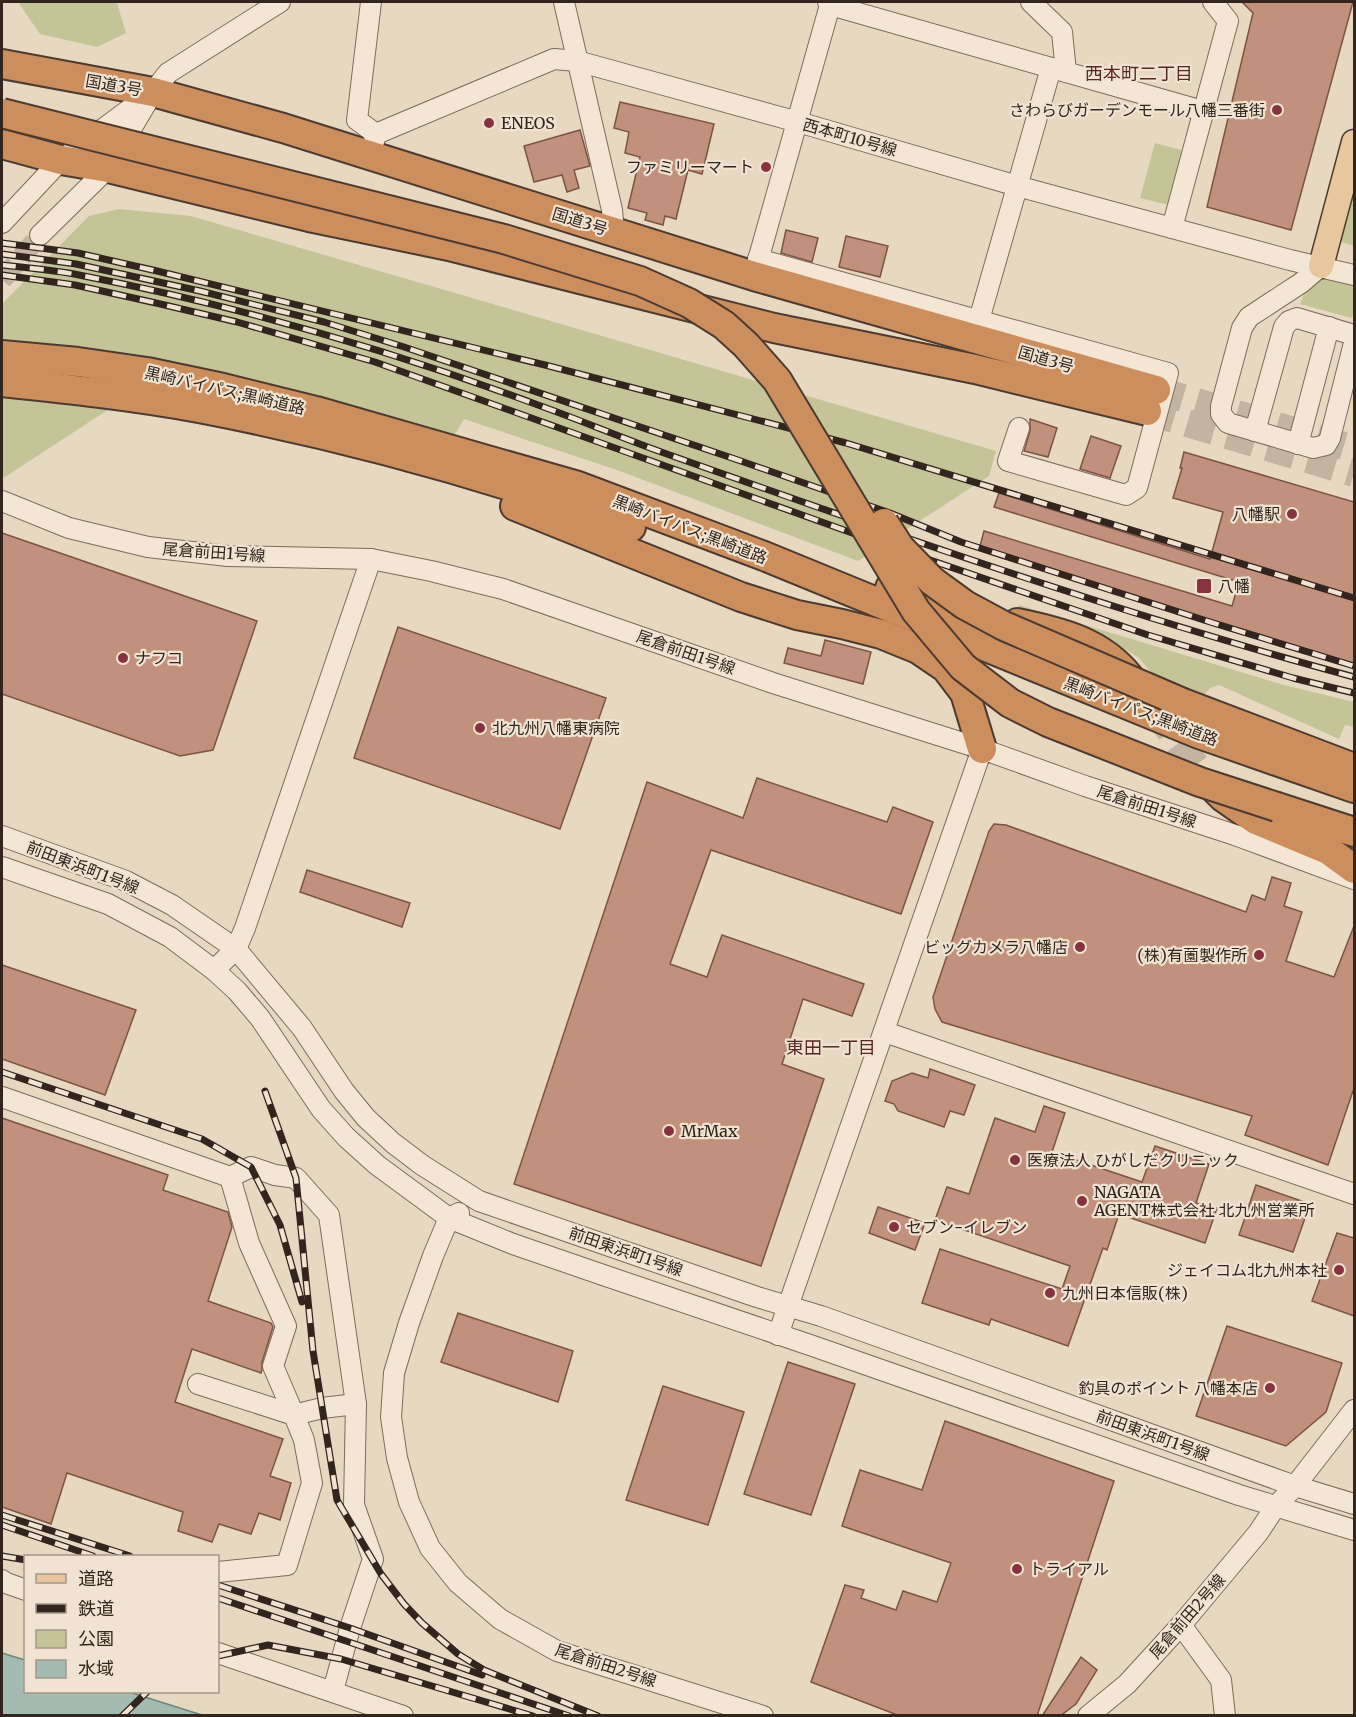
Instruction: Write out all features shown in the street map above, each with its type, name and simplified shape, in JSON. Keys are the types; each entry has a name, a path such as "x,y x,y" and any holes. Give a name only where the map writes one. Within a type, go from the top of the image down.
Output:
{"highway":[{"name":"国道3号","path":"2,64 153,92 283,128 373,145 614,231 756,268 1152,401 975,369 774,328 460,248 309,218 2,144"},
{"path":"2,97 508,224 581,246 692,287 728,310 767,344 803,389 900,548 932,581 965,605 1004,626 1182,703 1354,768"},
{"path":"2,113 504,239 640,281 689,303 724,325 746,345 777,380 916,611 963,667 1010,703 1048,722 1200,782 1354,832"},
{"name":"黒崎バイパス;黒崎道路","path":"2,355 78,362 158,374 316,411 578,486 764,556 1199,734 1354,788"},
{"name":"黒崎バイパス;黒崎道路","path":"2,382 71,389 200,408 319,435 516,488 682,545 809,594 1067,703 1196,753 1354,808"},
{"path":"319,435 450,480 741,597 797,615 881,634 918,649 946,668 965,693 982,749"},
{"path":"578,486 693,516 950,608 1041,628 1083,641 1117,662 1147,700"},
{"path":"1204,777 1223,797 1256,820 1328,850 1354,869"}],"main road":[{"path":"1321,266 1354,142"}],"street":[{"path":"40,235 108,168 153,92 168,73 280,2"},
{"path":"371,2 357,120 373,145"},
{"path":"564,2 612,210 614,231"},
{"path":"979,320 1017,186 1058,70 1062,32 1031,2"},
{"path":"1172,228 1228,21 1213,2"},
{"path":"1019,428 1008,461 1126,495 1137,488 1168,373 979,320 756,268 829,3 1203,111"},
{"name":"西本町10号線","path":"373,145 554,59 577,61 1017,186 1290,260 1354,274"},
{"path":"2,223 61,160 153,92"},
{"path":"1321,266 1301,283 1249,317 1242,328 1221,406 1221,414 1228,423 1298,444 1313,448 1326,445 1330,438 1354,343"},
{"path":"1276,299 1289,321"},
{"path":"1255,431 1284,327 1289,321 1297,318 1354,334"},
{"path":"1298,444 1329,327"},
{"name":"尾倉前田1号線","path":"2,501 69,528 148,547 228,556 371,559 503,589 773,683 982,749 1235,835 1354,879"},
{"path":"214,970 236,949 245,928 371,559"},
{"path":"778,1335 982,749"},
{"name":"前田東浜町1号線","path":"2,836 126,881 172,905 236,949 302,1028 344,1091 366,1118 422,1166 479,1201 831,1320 1295,1486 1354,1504"},
{"name":"前田東浜町1号線","path":"2,867 108,904 170,937 214,970 237,991 260,1018 321,1109 346,1137 377,1165 449,1218 544,1255 1276,1506 1354,1530"},
{"path":"885,1032 1354,1194"},
{"path":"2,1097 230,1177 251,1167 275,1175 296,1178 329,1215 356,1404 354,1505 373,1559 350,1628 333,1691"},
{"path":"219,1572 287,1565 312,1483 304,1440 273,1366 286,1326 249,1243 230,1177"},
{"path":"449,1218 479,1201"},
{"name":"尾倉前田2号線","path":"449,1218 409,1323 394,1373 391,1417 397,1458 409,1502 430,1548 458,1583 500,1619 557,1651 763,1716"},
{"path":"198,1384 294,1415 322,1408 356,1404"},
{"path":"1276,1506 1295,1486 1354,1410"},
{"name":"尾倉前田2号線","path":"1088,1716 1127,1684 1181,1624 1258,1533 1276,1506"},
{"path":"3,1588 24,1590"},
{"path":"1181,1624 1221,1680 1225,1716"},
{"path":"219,1653 404,1716"}],"green space":[{"path":"18,2 119,2 117,3 126,33 97,47 40,34"},
{"path":"1155,143 1185,151 1169,205 1140,198"},
{"path":"1354,183 1354,246 1338,241"},
{"path":"119,209 191,216 996,451 989,476 858,561 617,470 464,419 452,439 178,364 2,479 2,304 89,216"},
{"path":"1321,275 1354,284 1352,318 1300,304 1307,286"},
{"path":"1019,605 1284,685 1354,702 1354,727 1345,725 1339,739 1219,685 1210,688 1204,695 1155,677 1139,658 1105,636 1017,613"}],"water":[{"path":"2,1653 24,1660 24,1693 132,1693 202,1715 2,1715"}],"building":[{"name":"さわらびガーデンモール八幡三番街","path":"1242,2 1353,2 1291,230 1207,207 1253,13"},
{"path":"620,102 714,124 702,174 688,170 676,219 665,216 663,225 645,220 647,213 628,208 640,157 625,153 629,132 614,128"},
{"path":"580,130 590,166 574,170 579,188 567,192 562,175 534,182 524,146"},
{"path":"786,230 818,238 812,262 781,253"},
{"path":"846,236 888,246 880,277 839,267"},
{"path":"1030,419 1057,428 1048,457 1024,451 1030,431"},
{"path":"1091,436 1121,446 1110,478 1080,469"},
{"path":"1184,452 1354,502 1354,665 979,550 984,531 1232,606 1239,582 994,507 999,493 1210,559 1223,512 1173,498"},
{"name":"ナフコ","path":"2,533 257,621 213,750 180,756 2,694"},
{"name":"北九州八幡東病院","path":"398,627 606,698 560,829 354,758"},
{"path":"825,640 871,652 863,684 784,663 788,648 821,656"},
{"name":"MrMax","path":"757,778 887,822 893,807 933,822 901,914 711,850 670,964 707,977 722,935 864,984 852,1016 803,999 782,1064 824,1079 761,1266 514,1184 647,782 743,818"},
{"name":"ビッグカメラ八幡店","path":"994,824 1006,825 1246,912 1252,895 1265,900 1272,877 1291,883 1284,906 1302,912 1286,961 1334,977 1354,926 1354,1088 1328,1165 1245,1135 1252,1116 942,1022 935,1009 933,997 989,831"},
{"path":"307,870 410,903 402,927 300,892"},
{"path":"2,965 136,1010 105,1095 2,1059"},
{"path":"930,1069 975,1085 964,1115 950,1111 944,1127 898,1111 894,1104 885,1101 892,1081 912,1073 928,1078"},
{"path":"1044,1106 1065,1113 1052,1152 1142,1182 1155,1146 1209,1164 1196,1203 1217,1208 1205,1243 1119,1214 1107,1250 1103,1248 1068,1346 991,1319 989,1325 922,1303 940,1249 1062,1289 1070,1266 935,1220 947,1187 969,1194 995,1118 1035,1132"},
{"path":"2,1118 168,1175 163,1190 228,1212 232,1227 208,1301 271,1323 273,1327 262,1362 262,1370 261,1373 192,1349 175,1402 283,1439 270,1476 291,1483 280,1520 259,1513 251,1534 219,1524 212,1542 178,1531 183,1512 67,1473 51,1524 2,1507"},
{"path":"1256,1185 1310,1204 1293,1252 1239,1235"},
{"path":"878,1207 925,1223 915,1250 869,1233"},
{"name":"ジェイコム北九州本社","path":"1337,1233 1354,1238 1354,1316 1312,1301"},
{"path":"458,1313 573,1351 558,1402 441,1362"},
{"name":"釣具のポイント 八幡本店","path":"1227,1326 1342,1363 1326,1412 1286,1446 1196,1416"},
{"path":"788,1362 855,1384 811,1515 744,1494"},
{"path":"663,1386 744,1412 708,1525 626,1500"},
{"name":"トライアル","path":"945,1421 1114,1481 1037,1716 900,1716 811,1682 845,1585 864,1590 861,1598 896,1610 903,1591 937,1602 951,1563 842,1526 860,1470 922,1490"},
{"path":"1081,1657 1097,1670 1076,1704 1060,1716 1042,1716"}],"tunnel":[{"path":"2,280 40,235"},
{"path":"1156,390 1354,449"},
{"path":"1147,411 1354,473"},
{"path":"1154,709 1204,777"}],"railway":[{"path":"2,243 78,253 157,271 545,365 846,443 1354,598"},
{"path":"2,254 76,264 200,291 324,322 735,459 890,513 961,542 1354,666"},
{"path":"2,265 70,273 196,300 368,348 482,385 664,453 1007,572 1180,627 1354,677"},
{"path":"2,275 75,285 156,303 237,322 375,362 869,539 1148,635 1293,678 1354,693"},
{"path":"2,1072 202,1139 251,1167 280,1225 302,1302"},
{"path":"265,1091 296,1178 313,1351 337,1500 381,1574 404,1604 458,1654 484,1670 598,1716"},
{"path":"2,1515 127,1555"},
{"path":"2,1525 90,1555"},
{"path":"2,1556 24,1560"},
{"path":"219,1585 350,1628 482,1675"},
{"path":"219,1598 569,1716"},
{"path":"219,1656 268,1645 341,1659 533,1716"},
{"path":"122,1716 146,1693"}],"place":[{"name":"さわらびガーデンモール八幡三番街","path":"1277,110"},
{"name":"ENEOS","path":"489,123"},
{"name":"ファミリーマート","path":"766,167"},
{"name":"八幡駅","path":"1292,514"},
{"name":"八幡","path":"1204,586"},
{"name":"ナフコ","path":"123,658"},
{"name":"北九州八幡東病院","path":"480,728"},
{"name":"ビッグカメラ八幡店","path":"1080,947"},
{"name":"(株)有薗製作所","path":"1259,955"},
{"name":"MrMax","path":"669,1131"},
{"name":"医療法人 ひがしだクリニック","path":"1015,1160"},
{"name":"NAGATA AGENT株式会社 北九州営業所","path":"1082,1201"},
{"name":"セブン-イレブン","path":"894,1227"},
{"name":"ジェイコム北九州本社","path":"1339,1270"},
{"name":"九州日本信販(株)","path":"1050,1293"},
{"name":"釣具のポイント 八幡本店","path":"1270,1388"},
{"name":"トライアル","path":"1017,1569"}],"district":[{"name":"西本町二丁目","path":"1139,73"},
{"name":"東田一丁目","path":"831,1047"}]}
